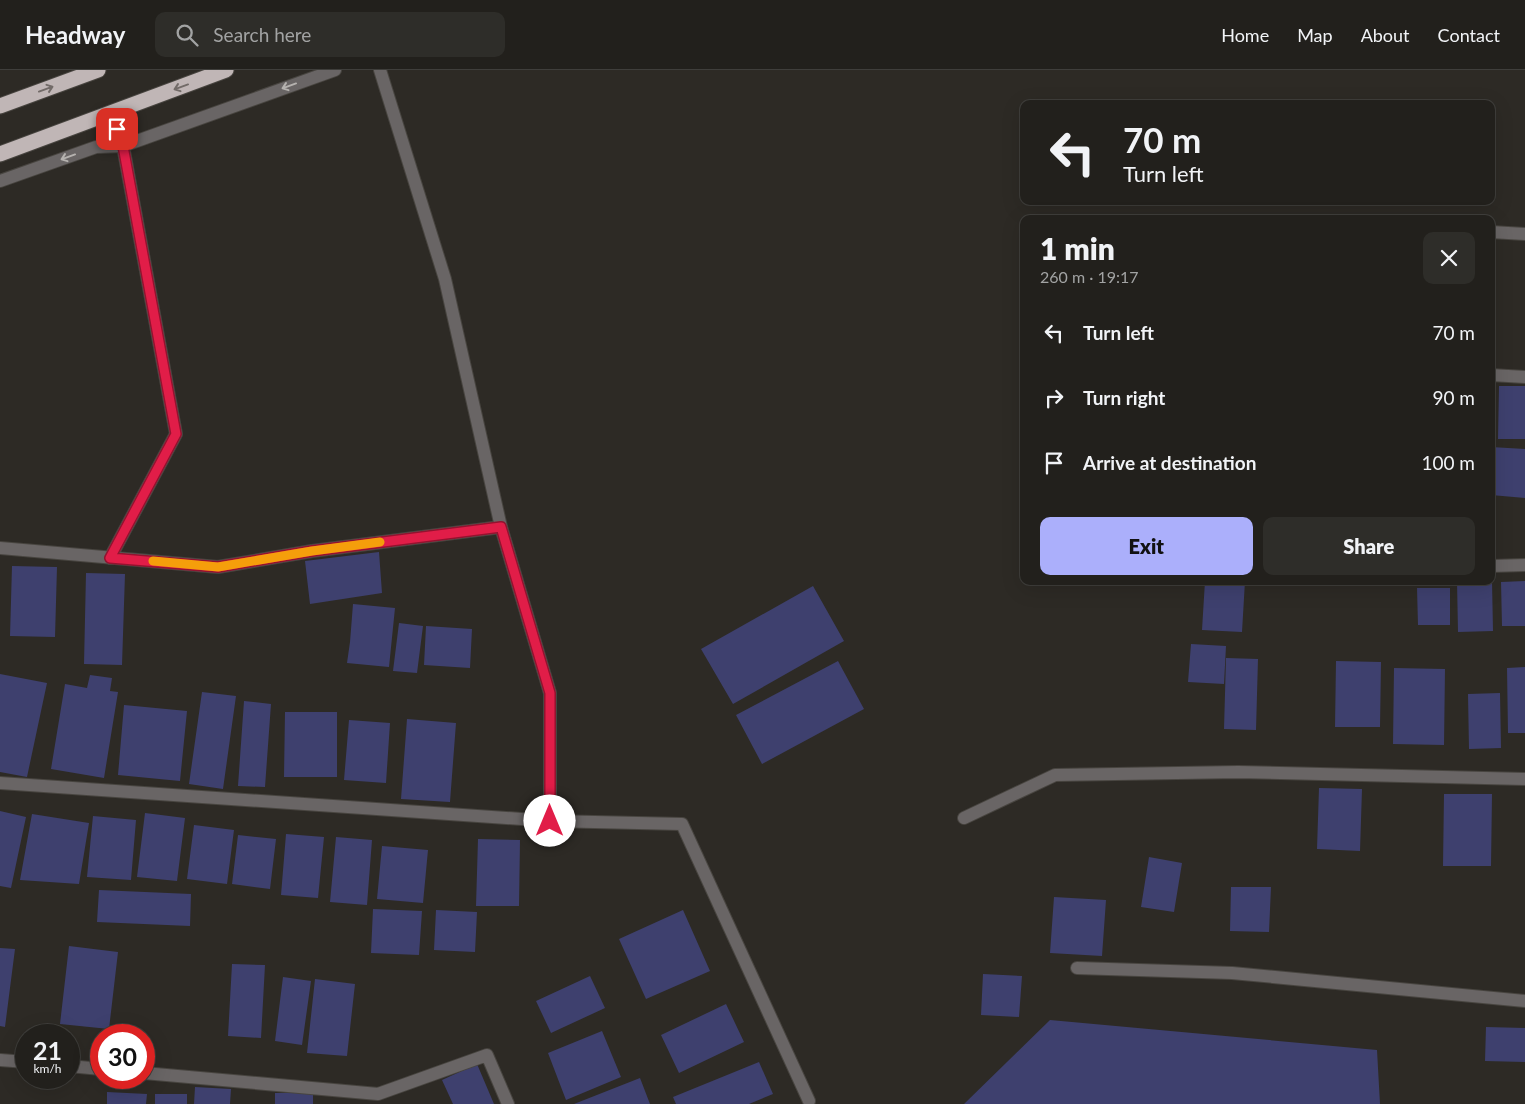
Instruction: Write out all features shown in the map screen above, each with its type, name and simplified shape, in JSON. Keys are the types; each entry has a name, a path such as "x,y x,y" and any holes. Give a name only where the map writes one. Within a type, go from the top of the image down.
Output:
{"highway":[{"path":"0,106 79,73 98,70"},
{"path":"0,154 226,70"}],"street":[{"path":"0,181 96,147 123,146 335,70"},
{"path":"380,70 445,279 501,527 550,693 550,821"},
{"path":"110,558 176,434 123,146 112,112"},
{"path":"1495,232 1525,234"},
{"path":"1495,375 1525,378"},
{"path":"0,548 218,567 312,551 501,527"},
{"path":"1495,566 1525,565"},
{"path":"964,818 1055,775 1238,772 1525,779"},
{"path":"0,783 550,821 682,824 809,1102"},
{"path":"1078,968 1232,973 1525,1001"},
{"path":"155,1074 380,1099 487,1055 508,1104"},
{"path":"0,1060 15,1061"}],"building":[{"path":"1499,386 1525,386 1525,439 1498,439"},
{"path":"1495,447 1525,449 1525,498 1495,495"},
{"path":"379,552 382,593 310,604 305,561"},
{"path":"12,566 57,567 55,637 10,636"},
{"path":"86,573 125,574 122,665 84,664"},
{"path":"1525,581 1525,626 1502,626 1501,582"},
{"path":"1205,585 1245,585 1242,632 1202,630"},
{"path":"1457,585 1492,585 1493,631 1458,632"},
{"path":"813,586 844,641 733,704 701,649"},
{"path":"1417,588 1450,588 1450,625 1418,625"},
{"path":"353,604 395,608 389,667 347,663"},
{"path":"399,623 423,626 417,673 393,671"},
{"path":"426,626 472,629 470,668 424,665"},
{"path":"1191,644 1226,646 1224,684 1188,682"},
{"path":"1226,658 1258,659 1256,730 1224,729"},
{"path":"838,661 864,709 762,764 736,715"},
{"path":"1336,661 1381,662 1380,727 1335,727"},
{"path":"1525,667 1525,733 1508,733 1507,668"},
{"path":"1394,668 1445,669 1444,745 1393,744"},
{"path":"0,674 47,683 27,777 0,772"},
{"path":"90,675 112,678 110,691 118,692 104,778 51,769 65,684 87,688"},
{"path":"202,692 236,696 223,789 189,784"},
{"path":"1500,693 1501,748 1469,749 1468,694"},
{"path":"244,701 271,704 265,787 238,786"},
{"path":"124,705 187,711 180,781 118,775"},
{"path":"285,712 337,712 337,777 284,777"},
{"path":"407,719 456,723 450,802 401,799"},
{"path":"349,720 390,723 386,783 344,780"},
{"path":"1319,788 1362,789 1360,851 1317,849"},
{"path":"1444,794 1492,794 1491,866 1443,866"},
{"path":"0,811 26,817 11,888 0,886"},
{"path":"145,813 185,818 177,881 137,877"},
{"path":"32,814 89,823 79,884 20,880"},
{"path":"93,816 136,820 131,880 87,877"},
{"path":"194,825 234,830 227,884 187,879"},
{"path":"286,834 324,837 318,898 281,895"},
{"path":"238,835 276,839 270,889 232,884"},
{"path":"336,837 372,840 367,905 330,902"},
{"path":"478,839 520,840 519,906 476,906"},
{"path":"382,846 428,850 423,903 377,899"},
{"path":"1149,857 1182,863 1174,912 1141,907"},
{"path":"1231,887 1271,887 1269,932 1230,931"},
{"path":"99,890 191,894 190,926 97,922"},
{"path":"1054,897 1106,900 1102,956 1050,953"},
{"path":"373,909 422,911 419,955 371,953"},
{"path":"436,910 477,912 475,952 434,950"},
{"path":"683,910 710,971 646,999 619,939"},
{"path":"69,946 118,952 110,1024 90,1024 90,1027 80,1026 80,1024 60,1024"},
{"path":"0,948 15,949 5,1027 0,1026"},
{"path":"232,964 265,965 261,1038 228,1036"},
{"path":"983,974 1022,976 1019,1017 981,1015"},
{"path":"590,976 605,1008 551,1033 536,1001"},
{"path":"283,977 311,981 302,1045 275,1041"},
{"path":"315,979 355,984 347,1056 307,1053"},
{"path":"726,1004 744,1042 679,1073 661,1035"},
{"path":"1050,1020 1377,1050 1380,1104 964,1104"},
{"path":"1486,1027 1525,1028 1525,1062 1485,1061"},
{"path":"602,1031 621,1077 566,1100 548,1053"},
{"path":"759,1062 773,1094 749,1104 676,1104 673,1097"},
{"path":"477,1064 494,1104 453,1104 442,1080"},
{"path":"640,1078 650,1104 574,1104"},
{"path":"195,1087 231,1089 230,1104 194,1104"},
{"path":"107,1092 147,1094 146,1104 107,1104"},
{"path":"275,1093 313,1093 313,1104 275,1104"},
{"path":"155,1094 187,1094 187,1104 155,1104"}],"slow traffic":[{"path":"153,561 218,567 380,542"}],"route":[{"path":"117,129 123,146 176,434 110,558 218,567 312,551 501,527 550,693 550,821"}]}
